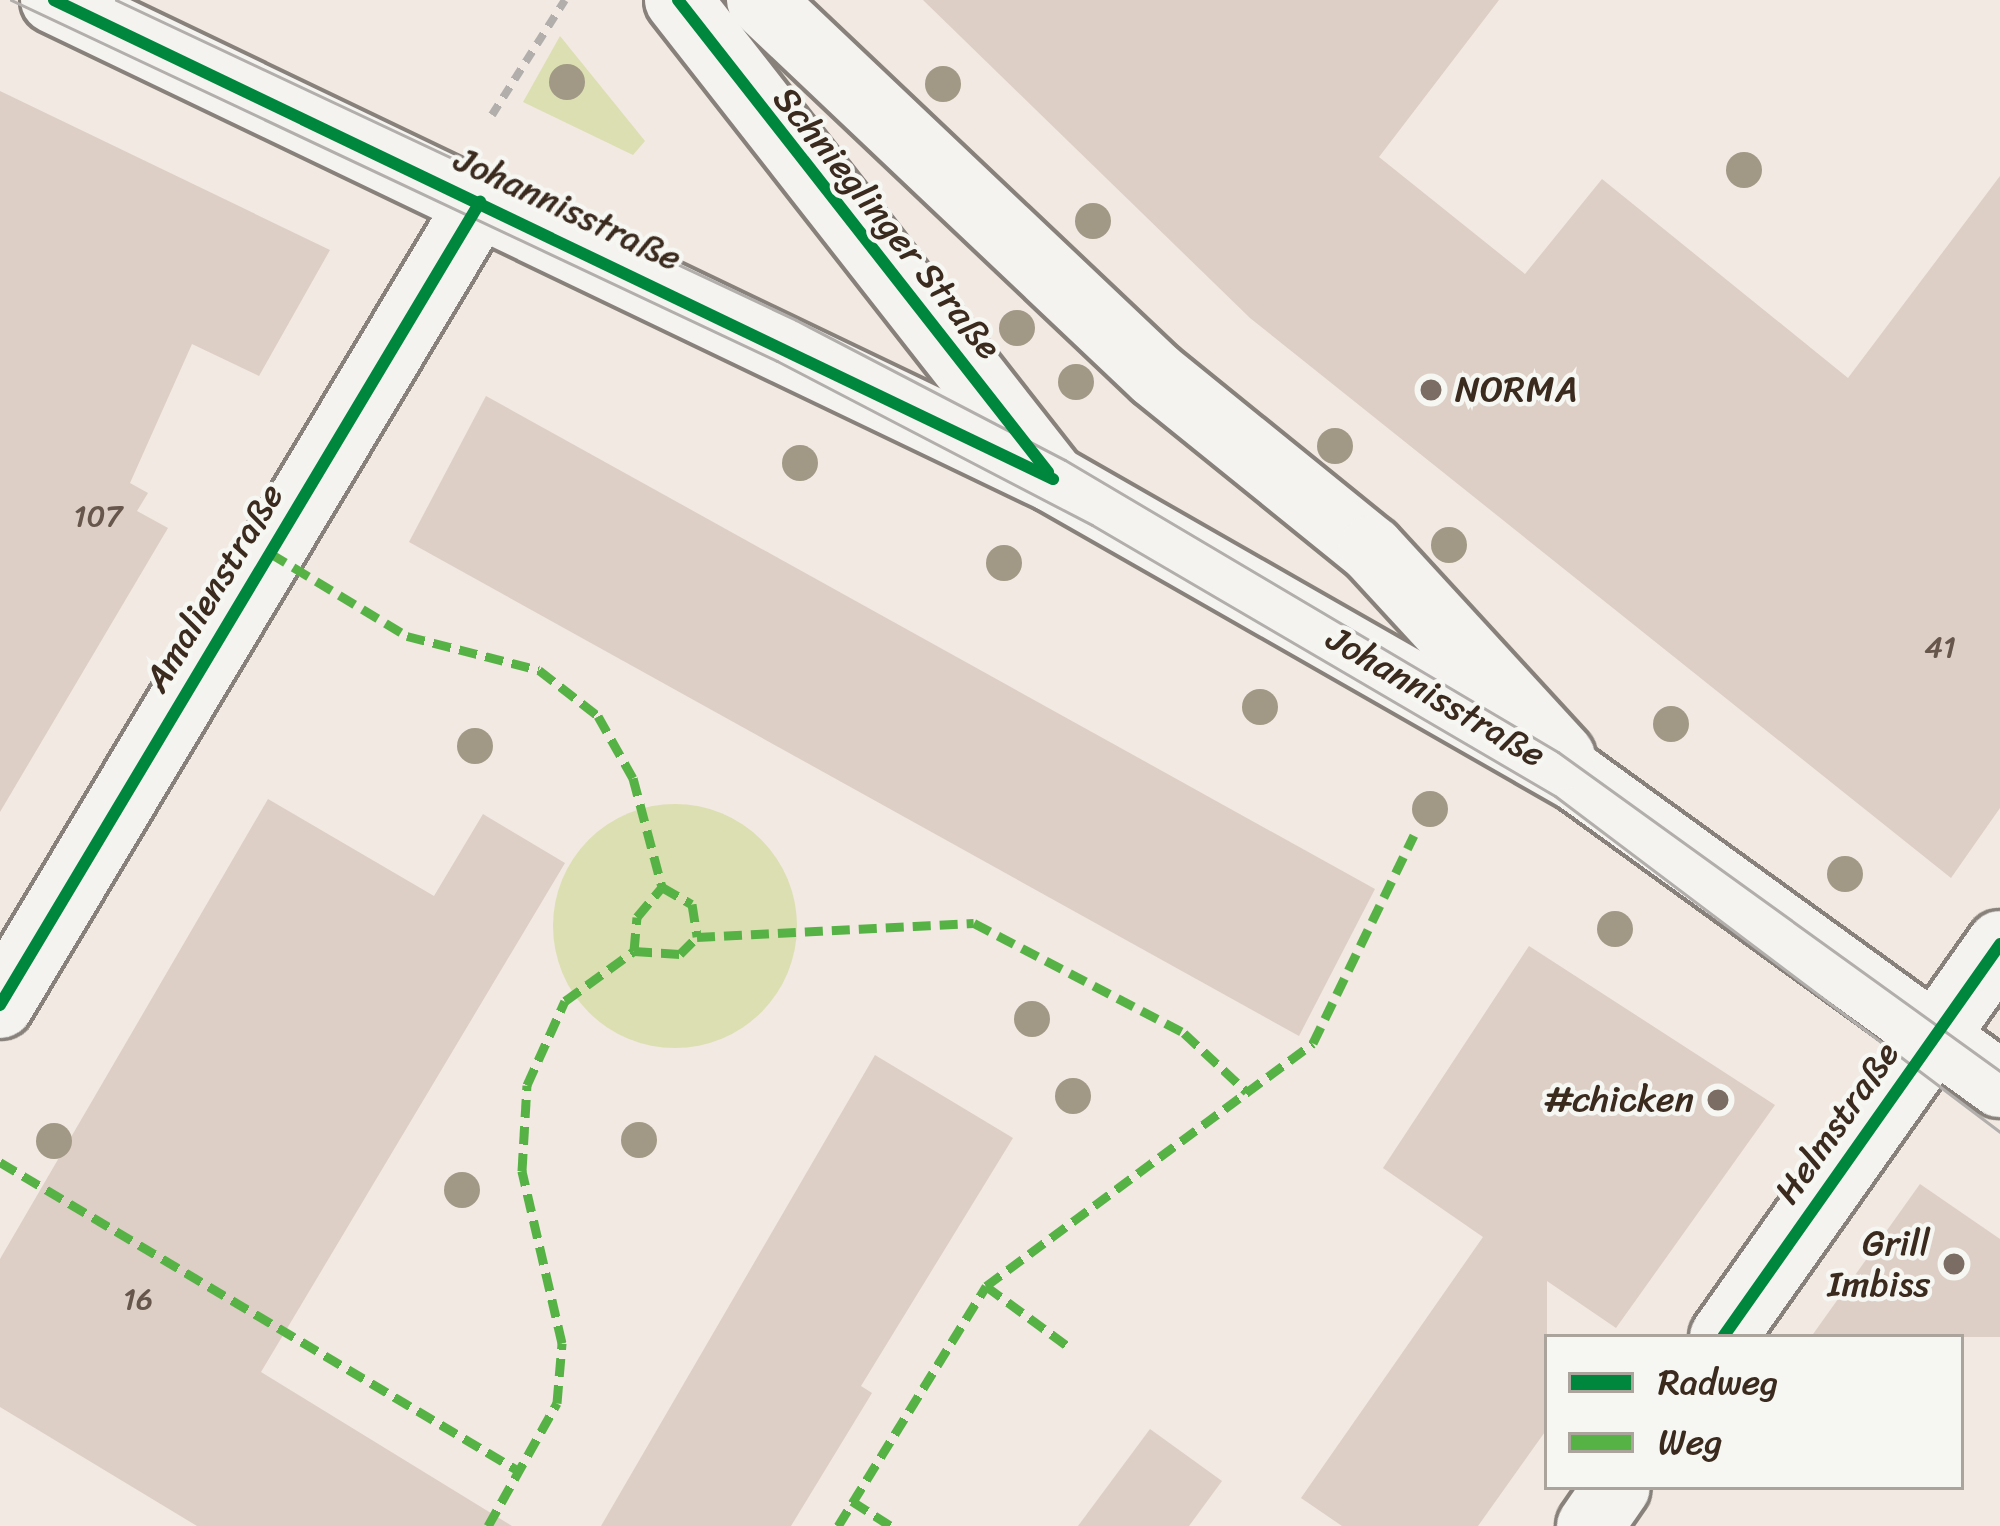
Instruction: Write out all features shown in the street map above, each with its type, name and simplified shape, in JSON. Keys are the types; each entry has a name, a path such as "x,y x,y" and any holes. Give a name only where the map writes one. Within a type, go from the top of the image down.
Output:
{"main road":[{"name":"Johannisstraße","path":"55,0 1053,479 1578,779 2000,1084"},
{"name":"Schnieglinger Straße","path":"678,0 1053,479"},
{"name":"Schnieglinger Straße","path":"760,0 1156,375 1371,549 1528,708 1578,779"},
{"name":"Amalienstraße","path":"0,1004 480,202"},
{"name":"Helmstraße","path":"1725,1334 2000,944"},
{"path":"1590,1526 1615,1490"}],"path":[{"path":"480,202 485,126 565,0"}],"green space":[{"path":"560,36 645,141 633,155 523,102"},
{"path":"675,804 722,814 761,840 787,879 797,926 787,973 761,1012 722,1038 675,1048 628,1038 589,1012 563,973 553,926 563,879 589,840 628,814"}],"building":[{"path":"923,0 1499,0 1379,157 1525,274 1602,179 1848,378 2000,176 2000,808 1951,878 1250,318"},
{"path":"0,91 330,250 259,376 192,344 130,483 148,493 137,511 168,528 0,812"},
{"path":"486,396 1375,889 1299,1036 409,542"},
{"path":"268,799 434,896 483,814 565,863 261,1372 512,1526 197,1526 0,1407 0,1259"},
{"path":"1529,946 1775,1105 1616,1328 1547,1281 1544,1433 1478,1526 1342,1526 1301,1498 1483,1237 1383,1168"},
{"path":"875,1055 1013,1138 861,1386 872,1393 791,1526 601,1526"},
{"path":"1920,1184 2000,1239 2000,1337 1813,1334"},
{"path":"1150,1429 1222,1481 1189,1526 1078,1526"}],"tram line":[{"path":"11,0 777,361 1092,525 1555,796 2000,1132"},
{"path":"116,0 796,320 1065,460 1558,752 2000,1071"}],"marked path":[{"path":"270,553 407,636 539,670 598,716 633,778 662,887"},
{"path":"838,1526 986,1286 1313,1043 1414,835"},
{"path":"634,951 637,917 662,887 692,904 697,937"},
{"path":"488,1526 557,1403 562,1343 522,1171 527,1085 565,1001 634,951 680,954 697,937 974,923 1184,1033 1247,1092"},
{"path":"0,1162 519,1471"},
{"path":"986,1286 1070,1348"},
{"path":"852,1501 891,1526"}],"cycle path":[{"path":"54,0 1053,479"},
{"path":"678,0 1048,472"},
{"path":"0,1005 480,202"},
{"path":"1725,1334 2000,944"}],"place":[{"name":"NORMA","path":"1431,390"},
{"name":"#chicken","path":"1718,1100"},
{"name":"Grill Imbiss","path":"1954,1264"}]}
